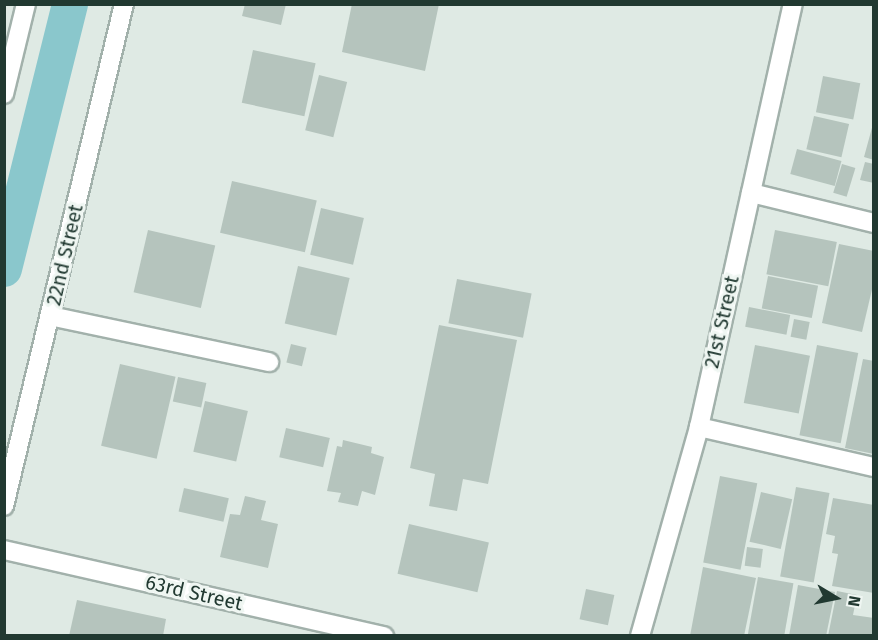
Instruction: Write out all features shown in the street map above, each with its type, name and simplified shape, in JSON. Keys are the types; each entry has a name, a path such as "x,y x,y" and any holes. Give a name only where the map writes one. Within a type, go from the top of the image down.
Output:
{"street":[{"path":"4,94 26,4"},
{"name":"22nd Street","path":"4,506 124,4"},
{"name":"21st Street","path":"640,636 699,428 793,4"},
{"path":"751,193 873,223"},
{"path":"50,316 270,362"},
{"path":"699,428 873,467"},
{"name":"63rd Street","path":"4,550 384,636"}],"building":[{"path":"245,4 286,4 281,25 242,16"},
{"path":"352,4 439,4 425,71 342,52"},
{"path":"253,50 316,63 304,116 242,103"},
{"path":"319,75 347,82 333,137 305,130"},
{"path":"823,76 860,83 853,120 816,112"},
{"path":"814,116 849,124 841,157 806,149"},
{"path":"874,124 874,160 864,157"},
{"path":"797,149 841,161 835,186 790,174"},
{"path":"865,162 874,164 874,183 860,180"},
{"path":"842,164 855,168 847,197 833,193"},
{"path":"232,181 317,201 305,252 220,233"},
{"path":"321,208 364,218 353,265 310,255"},
{"path":"148,230 215,246 201,308 134,292"},
{"path":"775,230 837,242 828,286 766,274"},
{"path":"839,244 874,251 874,281 862,332 822,323"},
{"path":"298,266 350,278 336,335 285,323"},
{"path":"768,276 818,286 812,318 762,308"},
{"path":"457,279 532,294 523,338 448,323"},
{"path":"749,307 790,315 786,335 745,327"},
{"path":"794,319 810,322 806,340 791,337"},
{"path":"439,325 517,340 488,484 463,479 457,511 429,506 435,474 410,468"},
{"path":"291,344 307,348 302,366 286,362"},
{"path":"755,345 810,356 799,414 744,403"},
{"path":"817,345 858,353 841,443 799,435"},
{"path":"863,359 874,361 874,454 845,448"},
{"path":"120,364 176,377 157,459 101,446"},
{"path":"178,377 206,383 201,407 173,401"},
{"path":"205,401 248,411 236,462 193,452"},
{"path":"286,428 330,438 323,467 279,457"},
{"path":"343,440 372,447 371,453 384,457 375,495 362,491 358,506 338,502 341,493 327,491 337,446 342,447"},
{"path":"720,476 757,483 741,570 703,562"},
{"path":"796,487 829,493 814,583 780,577"},
{"path":"184,488 229,498 223,522 179,511"},
{"path":"761,492 792,499 781,549 750,542"},
{"path":"245,496 266,501 261,520 278,524 268,568 220,557 230,514 240,515"},
{"path":"833,498 874,505 874,593 832,586 838,554 832,553 835,536 826,534"},
{"path":"409,524 489,542 477,592 398,574"},
{"path":"747,547 763,549 761,568 745,566"},
{"path":"703,567 756,578 744,636 690,636"},
{"path":"758,577 793,583 784,636 748,636"},
{"path":"798,585 835,592 826,636 789,636"},
{"path":"586,589 614,595 608,625 580,619"},
{"path":"837,591 857,595 853,615 874,618 872,636 828,636"},
{"path":"77,600 166,619 163,636 69,636"}],"waterway":[{"path":"4,269 70,4"}]}
